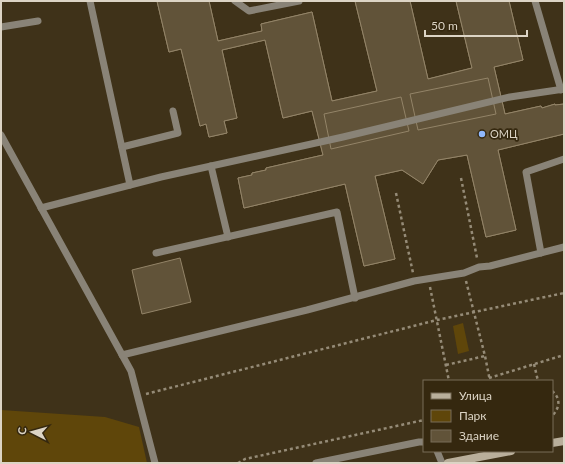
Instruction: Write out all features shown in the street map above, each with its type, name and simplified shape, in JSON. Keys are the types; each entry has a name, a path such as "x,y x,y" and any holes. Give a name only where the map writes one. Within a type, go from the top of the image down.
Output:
{"main road":[{"path":"553,443 564,441"},
{"path":"448,463 505,452"}],"lane":[{"path":"90,1 130,185"},
{"path":"235,1 249,11 299,1"},
{"path":"41,208 161,177 343,137 510,97 562,90 535,1"},
{"path":"1,27 38,21"},
{"path":"122,147 178,133 173,111"},
{"path":"1,135 131,371 155,463"},
{"path":"541,253 526,172 564,159"},
{"path":"211,166 228,237"},
{"path":"156,253 337,212 355,298"},
{"path":"122,355 355,298 414,281 464,273 479,267 490,266 564,247"},
{"path":"316,463 423,442"},
{"path":"437,452 442,463"}],"path":[{"path":"461,178 479,267"},
{"path":"396,193 414,281"},
{"path":"464,273 490,379 564,355"},
{"path":"429,279 449,380"},
{"path":"137,396 436,320 564,293"},
{"path":"446,365 485,356"},
{"path":"534,364 538,380"},
{"path":"553,392 557,397 558,402 558,407 553,415"},
{"path":"558,402 564,402"},
{"path":"238,463 245,460 423,420"}],"green space":[{"path":"463,323 469,351 458,354 453,326"},
{"path":"1,410 105,417 139,427 147,463 1,463"}],"building":[{"name":"ОМЦ","path":"157,1 209,1 218,41 262,31 261,24 312,12 332,101 377,91 355,1 410,1 428,79 472,68 456,1 509,1 523,60 494,67 505,114 541,106 542,108 555,104 564,104 564,134 498,150 516,230 486,237 467,155 438,160 423,184 402,170 375,176 395,259 364,266 345,184 244,208 238,178 266,170 266,168 323,155 312,111 283,118 265,40 222,50 237,118 224,121 227,133 209,137 206,124 200,126 181,49 169,52","holes":["488,78 496,114 418,130 410,94","401,97 409,131 331,149 324,114"]},
{"name":"ОМЦ","path":"157,1 209,1 218,41 262,31 261,24 312,12 332,101 377,91 355,1 410,1 428,79 472,68 456,1 509,1 523,60 494,67 505,114 541,106 542,108 555,104 564,104 564,134 498,150 516,230 486,237 467,155 438,160 423,184 402,170 375,176 395,259 364,266 345,184 244,208 238,178 266,170 266,168 323,155 312,111 283,118 265,40 222,50 237,118 224,121 227,133 209,137 206,124 200,126 181,49 169,52"},
{"path":"488,78 496,114 418,130 410,94"},
{"path":"401,97 409,131 331,149 324,114"},
{"path":"180,258 191,302 142,314 132,270"}],"place":[{"name":"ОМЦ","path":"482,134"}]}
